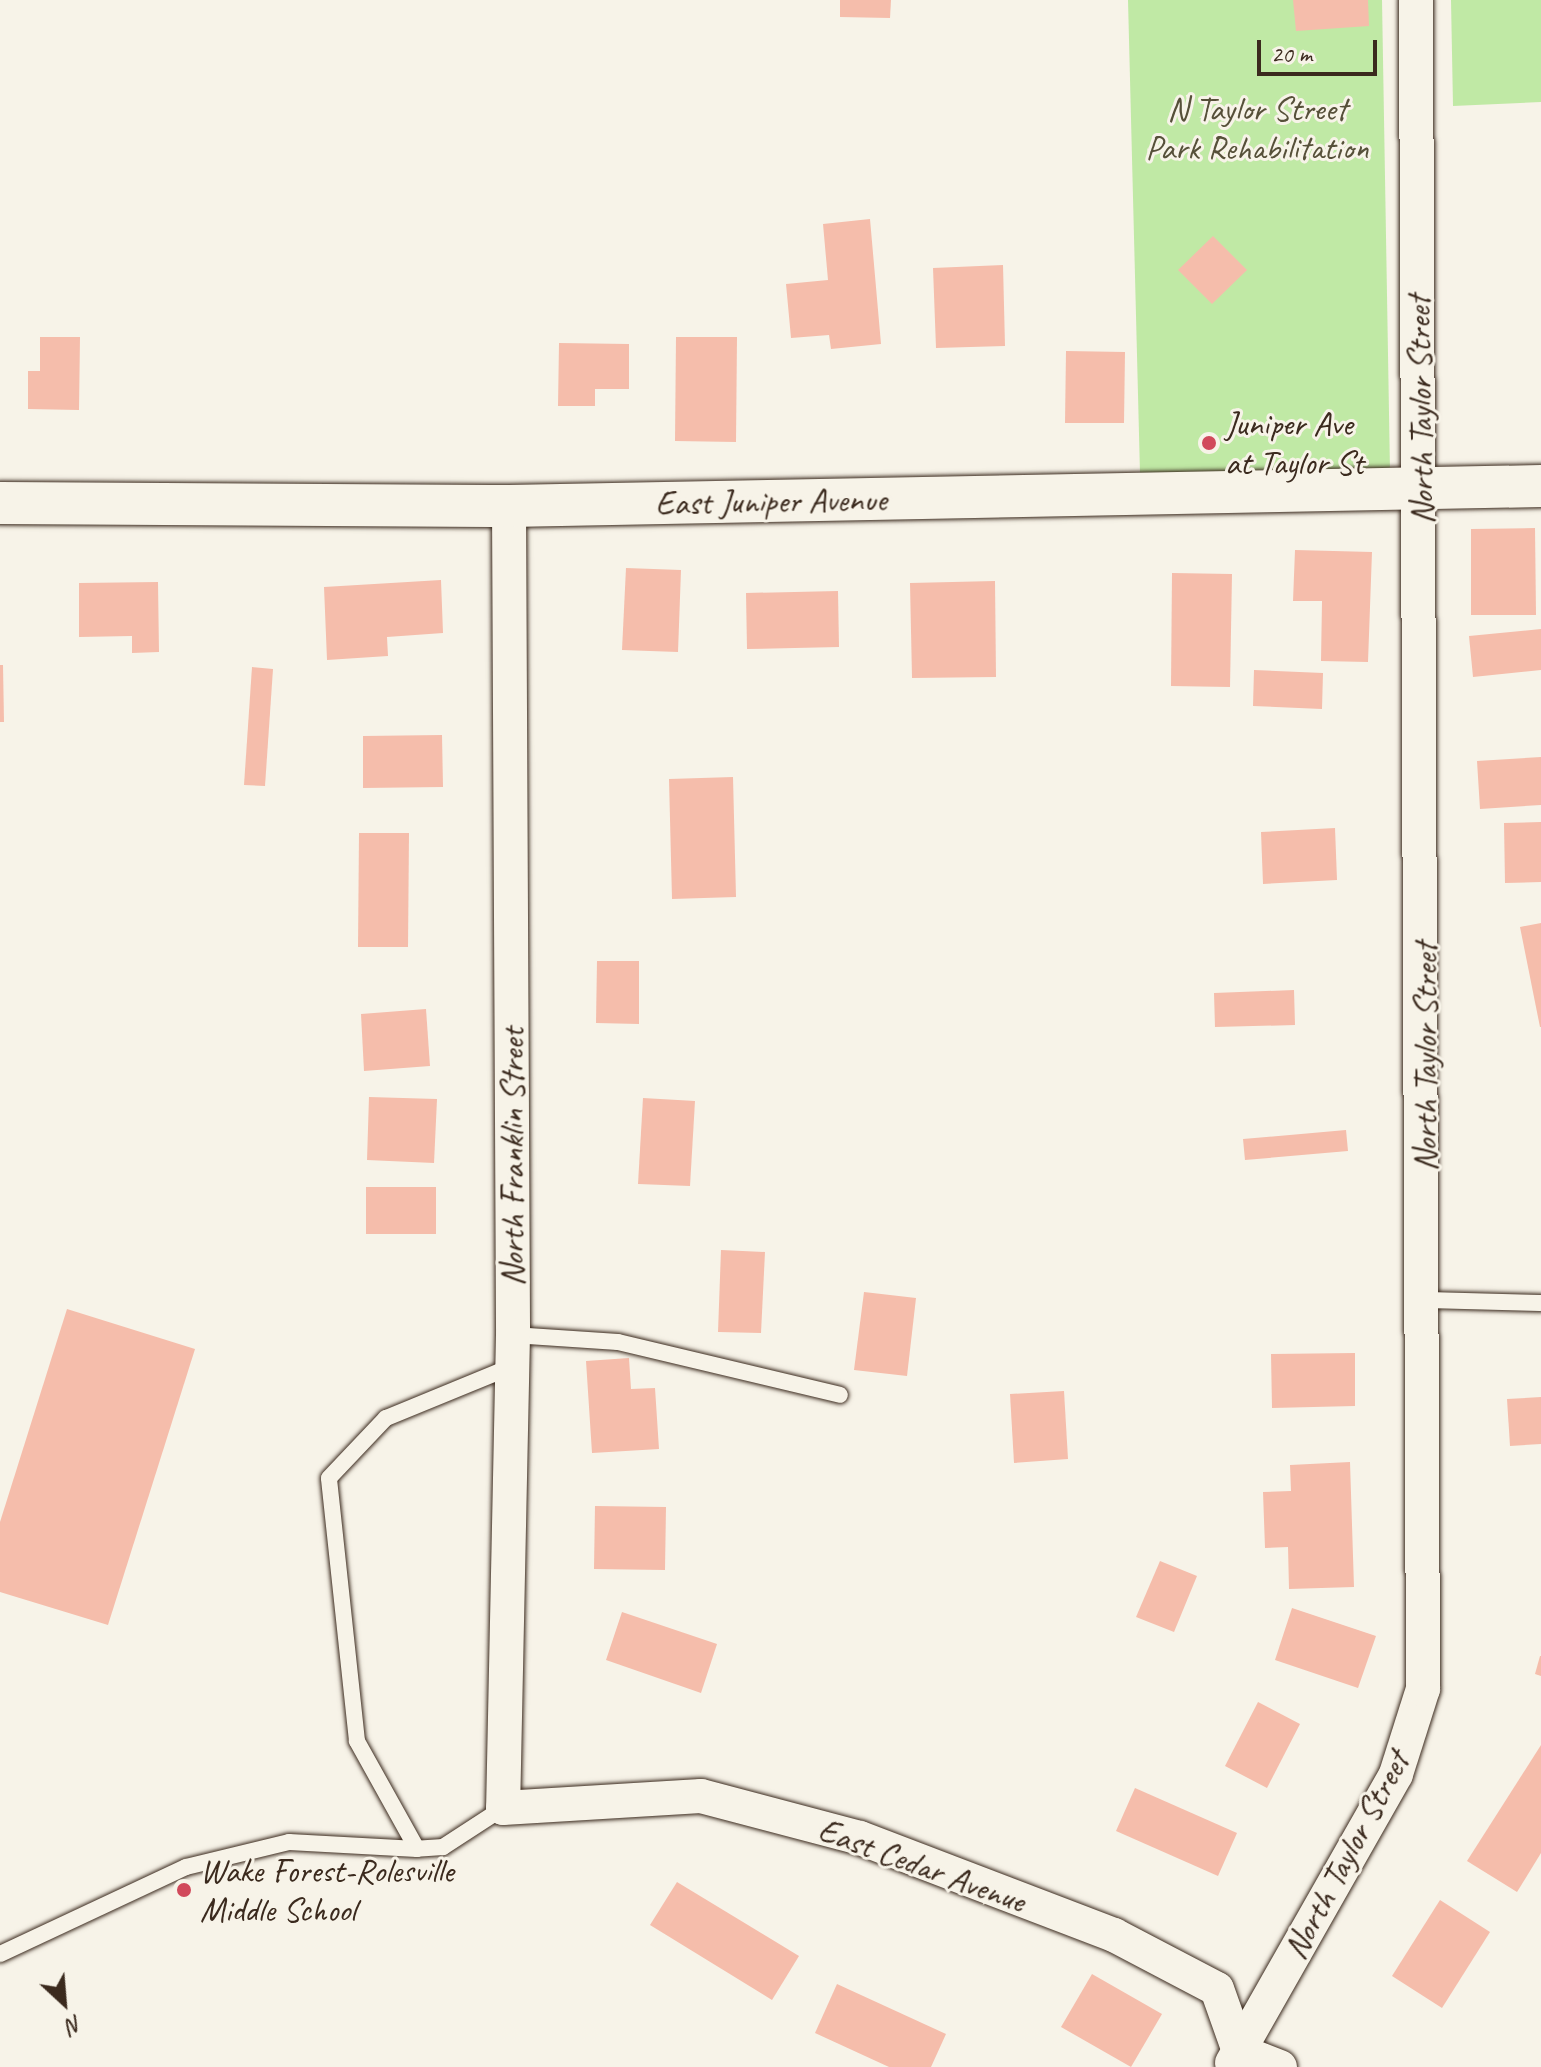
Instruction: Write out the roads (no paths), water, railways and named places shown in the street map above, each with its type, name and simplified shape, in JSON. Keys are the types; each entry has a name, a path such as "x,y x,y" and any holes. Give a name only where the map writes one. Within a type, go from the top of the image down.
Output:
{"street":[{"name":"North Taylor Street","path":"1235,2059 1396,1774 1422,1694 1429,1618 1416,0"},
{"name":"East Juniper Avenue","path":"0,503 509,506 1541,486"},
{"name":"North Franklin Street","path":"503,1808 513,1350 509,506"},
{"name":"East Cedar Avenue","path":"503,1808 701,1796 860,1838 1114,1935 1217,1989 1235,2059"},
{"path":"1235,2059 1280,2067"}],"lane":[{"path":"1426,1300 1541,1303"},
{"path":"417,1849 357,1741 329,1478 386,1418 513,1350 618,1342 840,1395"},
{"path":"0,1954 186,1867 289,1842 417,1849 443,1847 503,1808"}],"place":[{"name":"Juniper Ave at Taylor St","path":"1209,443"},
{"name":"Wake Forest-Rolesville Middle School","path":"184,1890"}],"park label":[{"name":"N Taylor Street Park Rehabilitation","path":"1257,128"}]}
